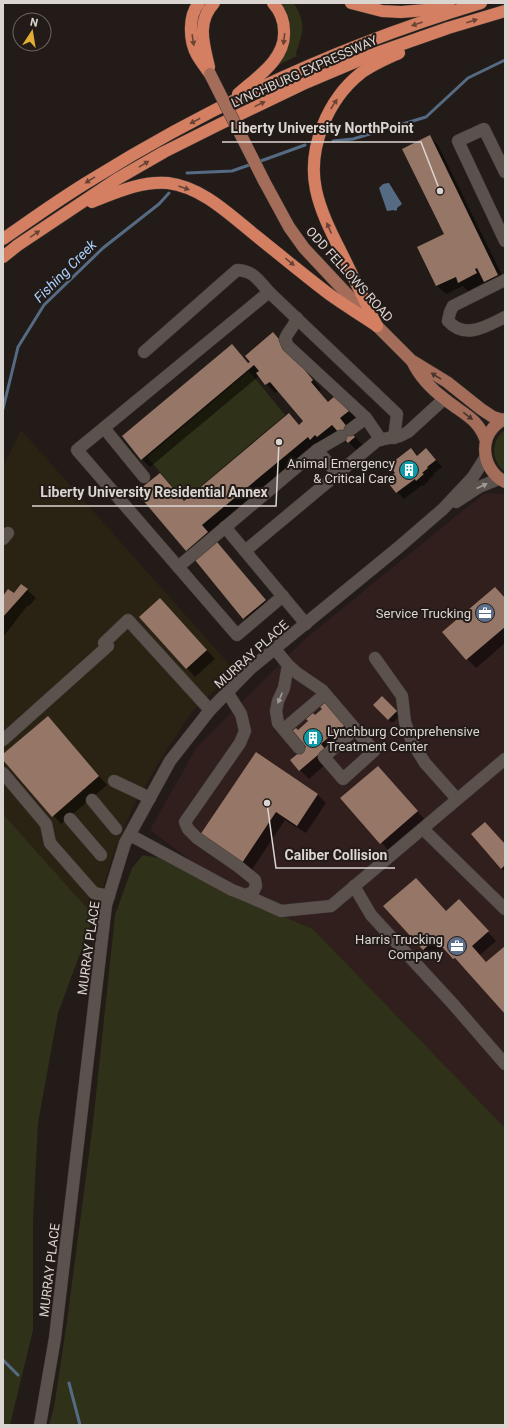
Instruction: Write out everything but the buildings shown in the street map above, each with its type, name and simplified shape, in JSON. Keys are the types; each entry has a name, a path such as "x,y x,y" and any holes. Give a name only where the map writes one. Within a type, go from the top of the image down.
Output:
{"highway":[{"path":"199,3 196,6 192,20 192,44 197,55 210,74"},
{"path":"210,74 203,43 202,29 205,16 214,3"},
{"path":"230,102 271,64 280,53 284,39 284,25 282,16 273,3"},
{"path":"351,3 382,11 401,12 467,7"},
{"name":"LYNCHBURG EXPRESSWAY","path":"3,239 89,180 230,102 358,44 481,3"},
{"name":"LYNCHBURG EXPRESSWAY","path":"3,256 67,212 164,152 220,124 303,84 374,54 448,28 505,11"},
{"path":"377,326 322,210 316,189 314,173 320,132 327,115 336,100 361,73 448,28"},
{"path":"67,212 140,184 162,183 183,186 200,193 330,294 377,326"}],"main road":[{"name":"ODD FELLOWS ROAD","path":"210,74 264,181 289,227 304,248 411,360 447,382 493,417 504,420"},
{"name":"ODD FELLOWS ROAD","path":"411,360 417,373 426,384 444,399 472,418 483,432 486,441"},
{"path":"502,481 493,474 488,466 485,450 489,433 494,426 504,420"}],"street":[{"path":"505,172 484,129 458,141 505,241"},
{"path":"144,352 237,270 246,270 252,274 397,414 394,438"},
{"path":"505,280 453,306 448,321 454,327 464,330 479,330 505,317"},
{"path":"269,292 77,450 237,635 283,596"},
{"path":"297,318 295,326 287,334 285,339 288,346 366,418 381,440"},
{"path":"245,551 378,440 394,438 408,432 444,399"},
{"path":"178,567 318,450 346,433 366,418"},
{"path":"104,428 144,477"},
{"path":"318,450 338,474"},
{"name":"MURRAY PLACE","path":"40,1425 55,1338 106,905 125,843 170,761 210,710 250,669 399,547 442,509 473,477 486,458"},
{"name":"MURRAY PLACE","path":"442,509 454,504 479,487 502,481"},
{"path":"226,527 306,624"},
{"path":"3,740 106,644 128,620 210,710"},
{"path":"275,648 288,665 322,690 355,729"},
{"path":"375,658 402,696 405,722 412,742 425,763 457,799"},
{"path":"288,665 284,688 278,701 276,711 278,723 299,748"},
{"path":"227,692 241,714 245,731 240,743 185,822 188,829 197,838 255,880 256,886 253,892 245,895"},
{"path":"284,730 325,694"},
{"path":"130,835 232,890 281,911 331,906 505,759"},
{"path":"3,773 46,824 50,843 94,893 109,896"},
{"path":"114,781 150,798"},
{"path":"92,800 116,829"},
{"path":"70,819 101,855"},
{"path":"422,829 505,909"},
{"path":"354,886 371,915 453,1004 505,1064"}],"shaded area":[{"path":"21,430 236,672 193,710 134,804 115,849 94,916 3,814 3,467"},
{"path":"485,493 505,494 505,1128 313,929 241,898 150,830 196,748 306,638"}],"green space":[{"path":"281,3 294,3 301,18 302,33 296,54 297,56 278,65 286,50 290,34 289,19"},
{"path":"249,371 285,415 184,500 147,457"},
{"path":"505,430 505,472 497,462 494,451 497,440"},
{"path":"3,814 94,916 58,1013 38,1123 33,1220 33,1330 10,1425 3,1425"},
{"path":"143,855 159,858 208,884 313,929 505,1128 505,1425 49,1425 54,1407 67,1321 93,1123 115,915 132,868"}],"water":[{"path":"389,183 402,204 395,211 387,211 379,188 383,184"}],"waterway":[{"name":"Fishing Creek","path":"333,141 353,139 426,117 468,78 505,60"},
{"name":"Fishing Creek","path":"258,162 305,145"},
{"name":"Fishing Creek","path":"187,173 232,171 252,164"},
{"name":"Fishing Creek","path":"3,409 18,347 44,305 103,248 159,204 169,193"},
{"name":"Fishing Creek","path":"3,1360 18,1375"},
{"name":"Fishing Creek","path":"69,1383 80,1425"}],"place":[{"name":"Liberty University NorthPoint","path":"440,191"},
{"name":"Liberty University Residential Annex","path":"279,442"},
{"name":"Animal Emergency & Critical Care","path":"409,470"},
{"name":"Service Trucking","path":"485,613"},
{"name":"Lynchburg Comprehensive Treatment Center","path":"313,738"},
{"name":"Caliber Collision","path":"267,803"},
{"name":"Harris Trucking Company","path":"457,946"}]}
